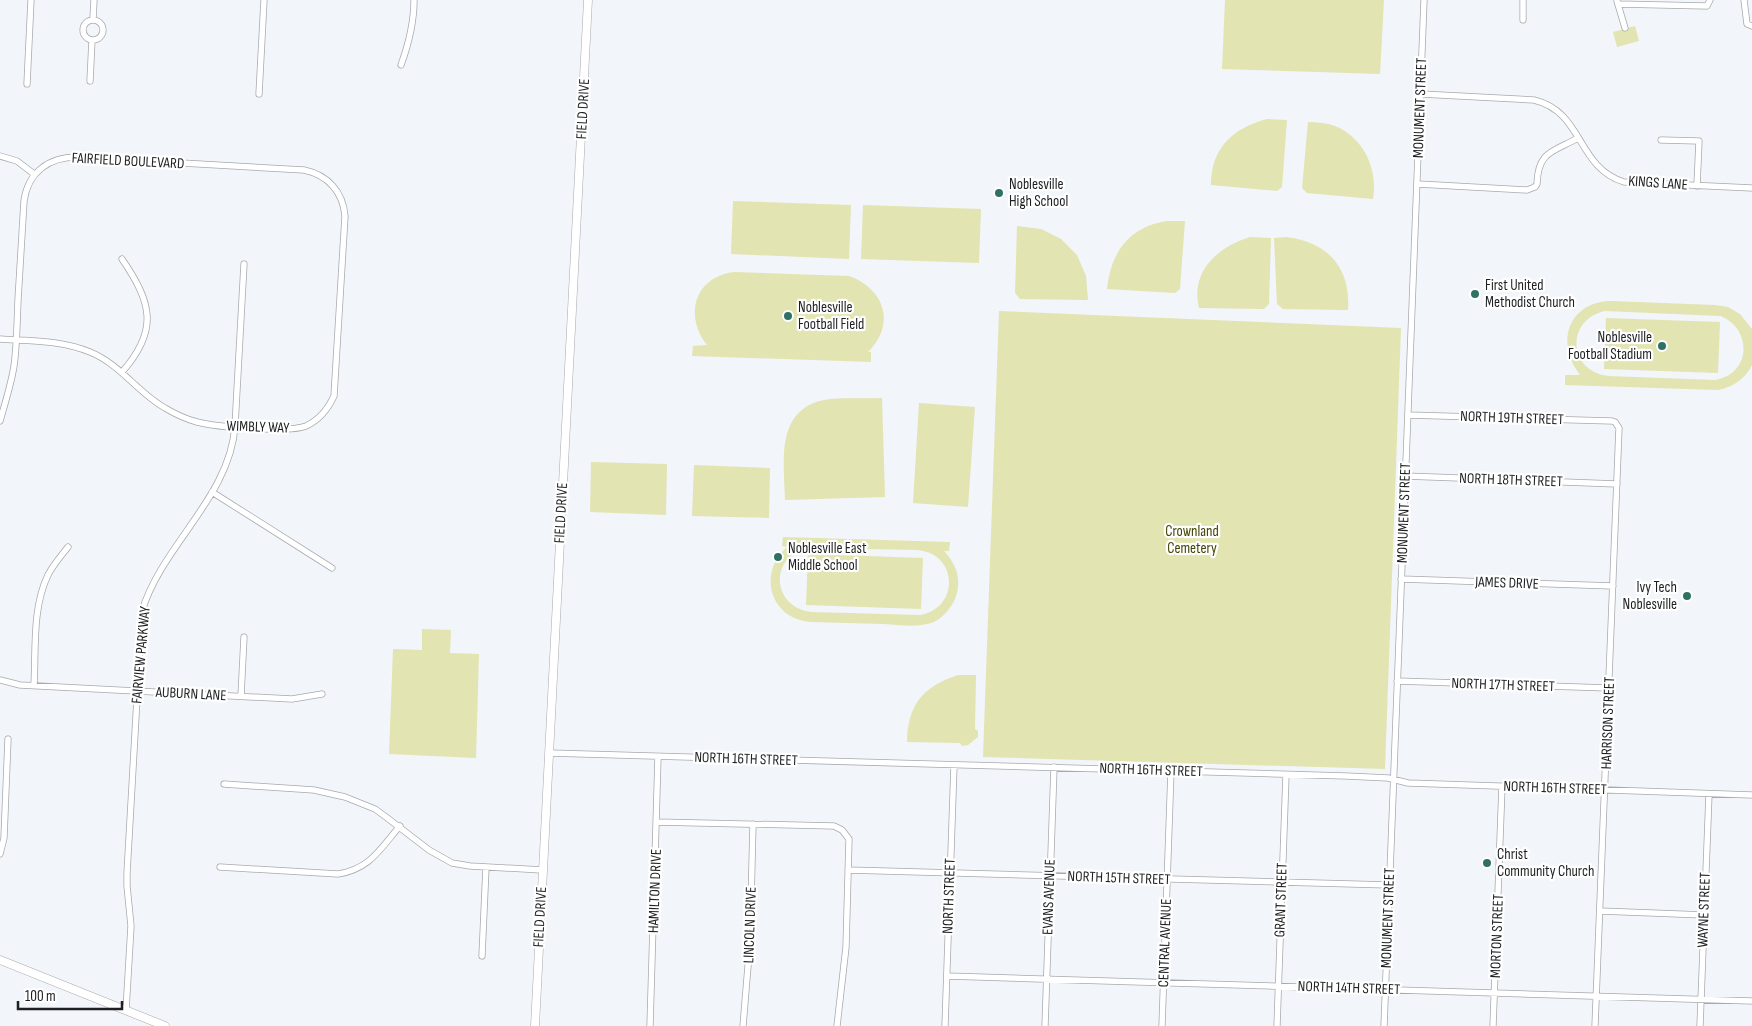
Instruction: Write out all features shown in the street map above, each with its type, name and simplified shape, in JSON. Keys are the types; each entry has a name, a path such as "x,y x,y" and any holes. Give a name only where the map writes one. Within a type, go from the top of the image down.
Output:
{"street":[{"path":"27,84 31,0"},
{"path":"93,19 94,0"},
{"path":"259,94 264,0"},
{"path":"401,65 409,43 413,23 414,0"},
{"name":"FIELD DRIVE","path":"535,1026 588,0"},
{"name":"MONUMENT STREET","path":"1384,1026 1424,0"},
{"path":"1523,0 1523,20"},
{"path":"1625,28 1617,2 1707,6 1710,0"},
{"path":"1744,0 1746,24 1752,26"},
{"path":"93,19 99,22 103,30 98,38 92,40 86,38 82,29 87,21 93,19"},
{"path":"90,81 92,40"},
{"name":"KINGS LANE","path":"1421,94 1542,102 1558,110 1592,161 1615,179 1632,183 1752,188"},
{"path":"1418,184 1532,189 1537,184 1537,171 1543,158 1578,138"},
{"path":"1661,140 1699,141 1697,186"},
{"path":"0,156 17,161 34,174 26,190 24,200 16,340 11,384 0,421"},
{"name":"FAIRFIELD BOULEVARD","path":"34,174 47,163 62,158 78,157 294,169 311,172 327,180"},
{"name":"WIMBLY WAY","path":"0,339 50,342 74,346 97,355 122,372 155,402 174,413 196,422 283,429 305,426 325,412 334,396 345,216 340,196 327,180"},
{"path":"122,259 140,288 146,306 147,317 141,346 122,372"},
{"name":"FAIRVIEW PARKWAY","path":"126,1010 131,926 127,873 141,620 152,584 212,492 230,456 235,426 244,264"},
{"name":"NORTH 19TH STREET","path":"1408,415 1604,420 1615,422"},
{"name":"HARRISON STREET","path":"1595,1026 1618,484 1619,432 1615,422"},
{"name":"NORTH 18TH STREET","path":"1405,476 1618,484"},
{"path":"212,492 332,568"},
{"path":"34,686 41,595 49,573 68,547"},
{"name":"JAMES DRIVE","path":"1401,579 1614,586"},
{"path":"242,696 244,637"},
{"name":"AUBURN LANE","path":"0,680 34,686 292,699 322,694"},
{"name":"NORTH 17TH STREET","path":"1397,681 1609,688"},
{"path":"0,854 4,838 8,740"},
{"name":"NORTH 16TH STREET","path":"549,753 1286,775 1393,779 1408,783 1752,795"},
{"name":"HAMILTON DRIVE","path":"650,1026 658,757"},
{"name":"NORTH STREET","path":"945,1026 954,765"},
{"name":"EVANS AVENUE","path":"1045,1026 1054,767"},
{"name":"CENTRAL AVENUE","path":"1162,1026 1170,771"},
{"name":"GRANT STREET","path":"1277,1026 1286,775"},
{"path":"224,784 327,792 361,803 381,813 400,826 428,850 444,860 460,865 542,870"},
{"name":"MORTON STREET","path":"1493,1026 1502,786"},
{"name":"WAYNE STREET","path":"1700,1026 1709,794"},
{"path":"657,822 834,826 842,830 849,839 846,947 837,1026"},
{"name":"LINCOLN DRIVE","path":"743,1026 750,942 753,824"},
{"path":"220,867 338,874 351,872 364,866 371,860 400,826"},
{"path":"482,956 486,867"},
{"name":"NORTH 15TH STREET","path":"848,870 1389,885"},
{"path":"1600,911 1704,915"},
{"path":"0,960 165,1026"},
{"name":"NORTH 14TH STREET","path":"947,976 1752,1001"}],"green space":[{"path":"1225,0 1384,0 1380,74 1222,69"},
{"path":"1635,26 1639,41 1617,47 1613,32"},
{"path":"1267,119 1287,120 1282,187 1277,191 1211,185 1215,160 1226,142 1244,128"},
{"path":"1308,122 1335,126 1345,131 1361,146 1371,166 1374,188 1373,199 1307,193 1302,188"},
{"path":"733,201 851,205 849,259 731,254"},
{"path":"863,205 981,209 979,263 861,259"},
{"path":"1167,221 1185,221 1180,289 1175,293 1107,289 1113,264 1124,243 1142,229"},
{"path":"1017,226 1041,229 1061,239 1077,255 1086,276 1088,300 1020,299 1015,293"},
{"path":"1250,237 1271,238 1269,304 1264,309 1199,308 1197,295 1199,283 1209,262 1227,247"},
{"path":"1286,237 1314,245 1325,251 1334,260 1341,270 1345,282 1348,295 1348,310 1283,309 1277,304 1274,238"},
{"path":"734,272 849,276 861,282 871,289 878,298 884,319 877,341 868,352 871,352 871,362 692,356 693,346 707,345 700,334 696,322 695,310 702,290 710,281 720,275"},
{"path":"1611,301 1728,307 1740,314 1752,329 1752,365 1738,382 1718,390 1565,385 1565,375 1580,375 1572,363 1568,350 1567,338 1570,326 1584,308 1596,303","holes":["1605,311 1721,316 1731,322 1738,331 1742,340 1743,351 1741,361 1736,369 1727,376 1715,380 1608,376 1595,372 1585,365 1576,345 1578,334 1583,324 1592,316"]},
{"name":"Crownland Cemetery","path":"999,311 1401,328 1385,769 983,757"},
{"name":"Noblesville Football Stadium","path":"1606,318 1720,322 1718,373 1604,369"},
{"path":"882,398 885,497 785,500 784,454 790,426 797,414 808,406 824,400"},
{"path":"919,403 975,407 968,507 913,503"},
{"path":"591,462 667,464 666,515 590,512"},
{"path":"694,465 770,468 769,518 692,516"},
{"path":"783,537 950,542 949,551 944,551 951,560 958,575 956,597 949,610 942,617 934,622 922,625 811,622 797,619 786,613 777,604 772,593 772,569 787,547 782,546","holes":["808,548 917,550 931,553 940,560 947,570 949,581 948,592 943,602 934,610 921,615 811,612 798,608 788,601 782,592 781,570 786,561 795,553"]},
{"path":"808,554 923,558 921,609 806,605"},
{"path":"422,629 451,630 450,653 479,654 476,758 389,754 393,649 422,650"},
{"path":"958,675 976,675 975,729 978,731 978,737 968,745 962,746 960,743 907,742 910,718 919,699 935,685"}],"place":[{"name":"Noblesville High School","path":"999,193"},
{"name":"First United Methodist Church","path":"1475,294"},
{"name":"Noblesville Football Field","path":"788,316"},
{"name":"Noblesville Football Stadium","path":"1662,346"},
{"name":"Noblesville East Middle School","path":"778,557"},
{"name":"Ivy Tech Noblesville","path":"1687,596"},
{"name":"Christ Community Church","path":"1487,863"}]}
